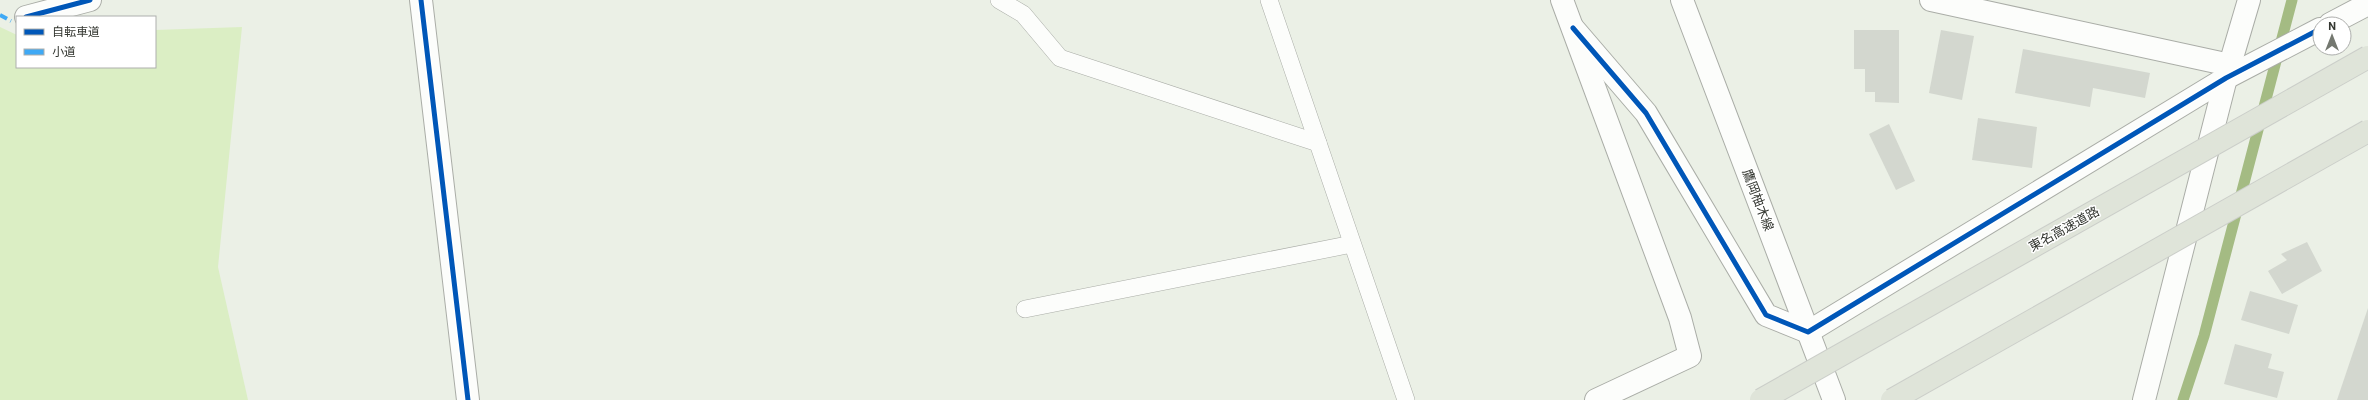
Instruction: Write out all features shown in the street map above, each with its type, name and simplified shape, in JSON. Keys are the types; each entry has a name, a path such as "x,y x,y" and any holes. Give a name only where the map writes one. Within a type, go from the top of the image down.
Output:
{"highway":[{"name":"東名高速道路","path":"1761,400 2368,57"},
{"path":"1892,400 2368,131"}],"street":[{"path":"29,16 90,0"},
{"path":"421,0 468,400"},
{"path":"1562,0 1680,318 1690,356 1596,400"},
{"name":"鷹岡柚木線","path":"1682,0 1834,400"},
{"path":"1931,0 2228,72"},
{"path":"2144,400 2228,72 2249,0"},
{"path":"2345,16 2368,4"},
{"path":"1573,28 1646,113 1766,315 1808,332 2228,72 2312,33"}],"lane":[{"path":"999,0 1023,14 1060,58 1318,142"},
{"path":"1269,0 1406,400"},
{"path":"1025,309 1352,244"}],"green space":[{"path":"0,27 16,35 16,68 156,68 156,30 242,27 218,267 248,400 0,400"}],"building":[{"path":"1854,30 1899,30 1899,103 1875,102 1875,92 1865,92 1865,69 1854,69"},
{"path":"1941,30 1974,36 1962,100 1929,93"},
{"path":"2023,49 2150,73 2145,98 2093,88 2090,107 2015,93"},
{"path":"1978,118 2037,127 2032,168 1972,160"},
{"path":"1889,124 1915,181 1896,190 1869,134"},
{"path":"2307,242 2322,271 2282,294 2268,271 2287,260 2281,254"},
{"path":"2250,291 2298,305 2289,334 2241,320"},
{"path":"2368,308 2368,400 2337,400"},
{"path":"2235,344 2272,354 2268,368 2284,372 2277,398 2224,384"}],"waterway":[{"path":"2183,400 2204,336 2292,0"}],"marked path":[{"path":"0,15 11,21"}],"cycle path":[{"path":"30,16 90,0"},
{"path":"421,0 468,400"},
{"path":"1573,28 1646,113 1766,315 1808,332 2226,78 2312,33"}]}
